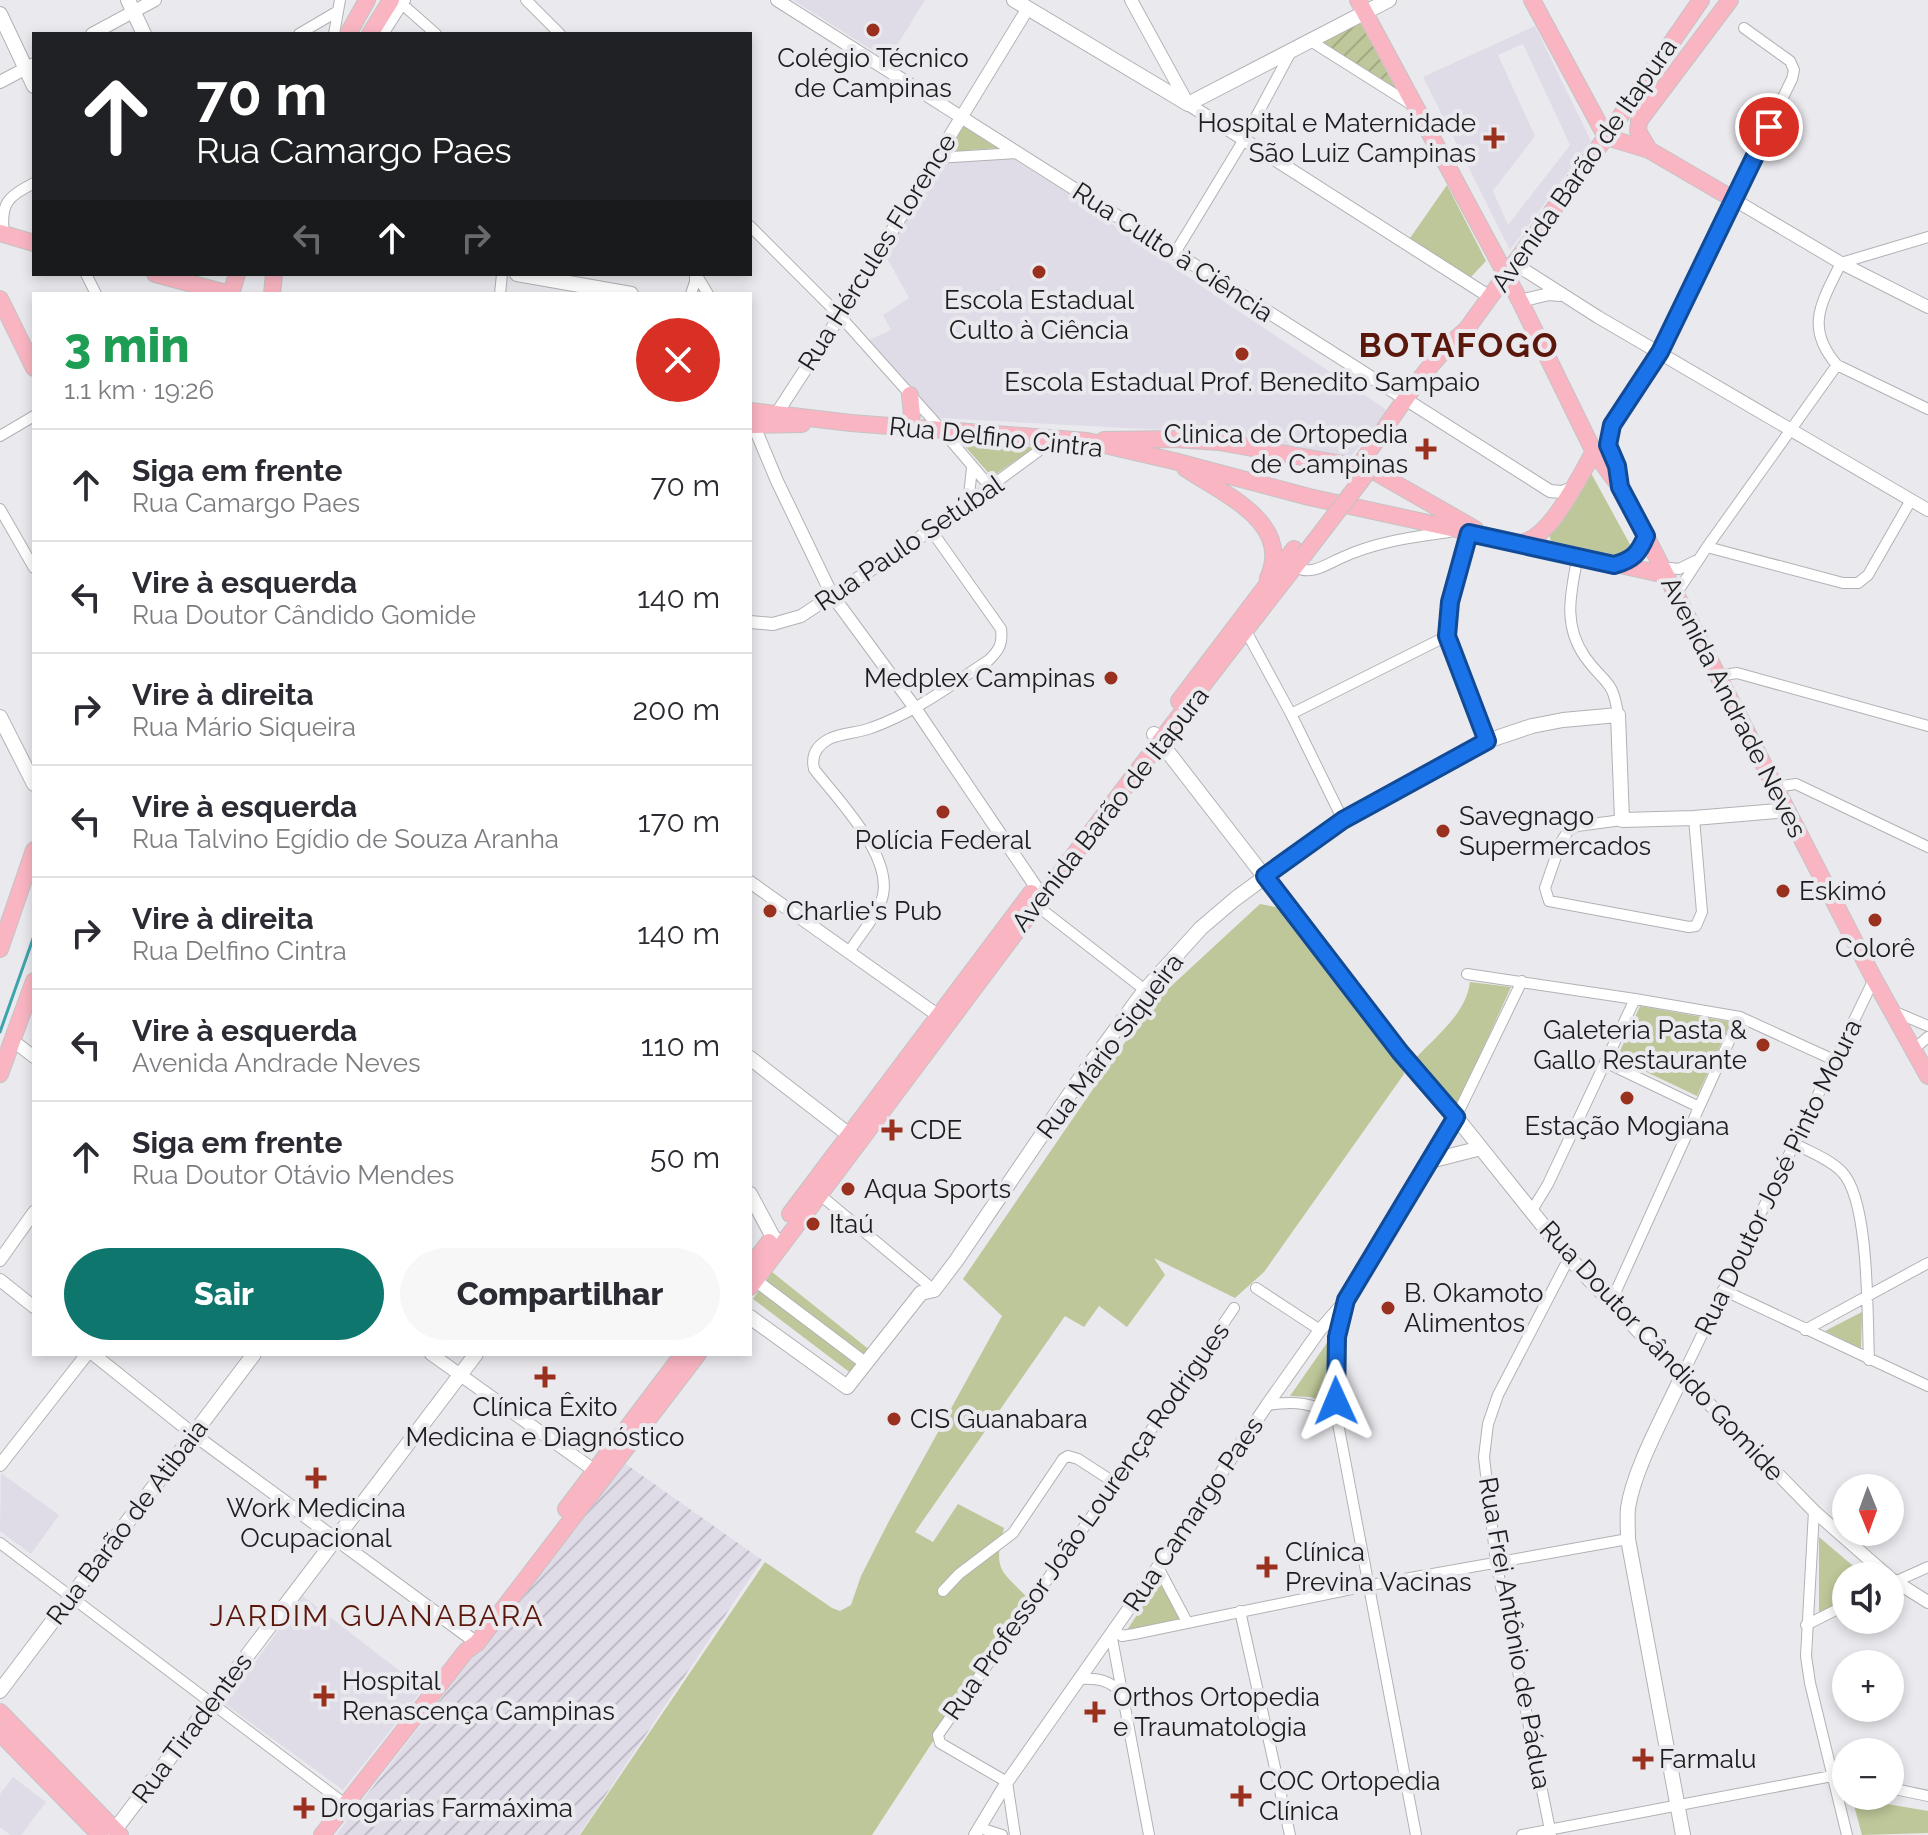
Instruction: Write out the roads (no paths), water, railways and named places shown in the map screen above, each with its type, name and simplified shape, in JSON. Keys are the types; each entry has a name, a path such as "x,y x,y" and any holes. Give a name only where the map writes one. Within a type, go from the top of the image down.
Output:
{"main road":[{"path":"349,32 367,0"},
{"path":"1014,0 1188,104 1309,40 1361,6 1389,0"},
{"path":"1532,0 1606,137 1649,150 1733,199 1660,352 1612,425 1608,445 1617,466 1620,487"},
{"name":"Avenida Barão de Itapura","path":"777,1240 860,1143 1036,887 1246,631 1410,404 1463,344 1466,330 1701,0"},
{"name":"Avenida Barão de Itapura","path":"1649,150 1638,131 1639,121 1730,0"},
{"path":"372,32 399,1"},
{"path":"131,6 143,32"},
{"name":"Avenida Andrade Neves","path":"1361,6 1511,270 1520,301 1594,452 1620,487 1874,979 1928,1076"},
{"path":"0,14 30,66"},
{"path":"2,234 32,242"},
{"path":"163,276 223,292"},
{"path":"528,276 620,292"},
{"path":"0,299 32,364"},
{"path":"1558,375 1569,383 1588,420 1596,425 1612,425"},
{"path":"906,428 912,415 910,395"},
{"name":"Rua Delfino Cintra","path":"752,418 777,413 906,428 1087,441 1463,532 1614,565 1664,571"},
{"path":"752,418 851,423"},
{"path":"1159,439 1166,459 1256,515 1264,526 1271,541 1273,559 1264,588"},
{"path":"1087,441 1159,439 1219,442 1364,468 1487,537"},
{"path":"1520,543 1534,539 1547,529 1594,452"},
{"path":"1614,565 1635,557 1646,536"},
{"name":"Avenida Barão de Itapura","path":"752,1278 848,1134 1036,905 1264,588 1298,557"},
{"path":"1618,715 1622,820 1788,810"},
{"name":"Rua Mário Siqueira","path":"752,1318 847,1387 921,1293 934,1290 1145,990 1201,928 1265,876 1343,820 1487,741 1532,726 1618,715"},
{"path":"0,717 4,736 32,781"},
{"name":"Rua Doutor Cândido Gomide","path":"1158,738 1400,1052 1531,1212 1569,1258 1682,1376"},
{"path":"0,949 32,856"},
{"path":"0,1074 32,986"},
{"path":"752,1060 848,1134"},
{"path":"1430,1161 1481,1148"},
{"path":"752,1197 777,1240"},
{"name":"Rua Barão de Atibaia","path":"0,1691 252,1356"},
{"name":"Rua Tiradentes","path":"111,1834 474,1356"},
{"path":"599,1475 682,1356"},
{"path":"322,1835 599,1475 696,1356"},
{"path":"1682,1376 1635,1480 1628,1509 1628,1539 1683,1835"},
{"path":"0,1712 111,1834"},
{"path":"0,1733 111,1834"}],"street":[{"path":"95,32 131,6 155,0"},
{"path":"526,0 558,32"},
{"name":"Rua Culto à Ciência","path":"777,0 1550,491 1562,492 1572,488"},
{"path":"1131,0 1188,104 1490,297"},
{"path":"384,32 399,1 434,32"},
{"path":"302,32 339,5"},
{"path":"334,32 339,5"},
{"name":"Rua Hércules Florence","path":"777,413 840,316 1028,8"},
{"path":"1744,28 1790,61 1794,70 1733,199 1841,263 1928,307"},
{"path":"1309,40 1417,108"},
{"path":"1175,253 1243,141 1293,48"},
{"path":"0,82 30,66"},
{"path":"936,158 1017,153"},
{"path":"2,234 0,218 5,201 32,184"},
{"path":"752,228 840,316 991,488"},
{"path":"1928,237 1841,263 1824,294 1817,319 1819,335 1827,354 1837,365 1928,409"},
{"path":"1511,270 1562,295 1928,510"},
{"path":"1520,301 1549,294 1562,295"},
{"path":"1676,594 1837,365"},
{"path":"0,436 32,417"},
{"path":"752,420 777,481 832,595 915,708 1036,887"},
{"name":"Rua Paulo Setúbal","path":"752,622 773,624 801,616 968,505 1057,437"},
{"path":"968,505 972,468"},
{"path":"1707,547 1834,581 1858,583 1868,575 1911,500"},
{"path":"0,509 32,565"},
{"path":"849,952 881,903 885,885 881,864 863,832 814,769 812,760 815,750 829,739 871,728 915,708 989,660 1001,645 1001,629 931,530"},
{"path":"1298,557 1302,571 1313,570 1365,548 1405,538 1463,532 1447,636 1487,741"},
{"path":"1578,555 1569,607 1572,631 1587,660 1613,689 1618,715"},
{"path":"1664,571 1679,569 1700,558"},
{"path":"1246,631 1343,820"},
{"path":"1291,714 1447,636"},
{"path":"1718,676 1737,673 1928,726"},
{"path":"1775,787 1796,784 1928,847"},
{"path":"1622,820 1577,826 1568,831 1545,888 1549,901 1694,927 1699,923 1702,912 1694,818"},
{"path":"752,883 943,1019"},
{"path":"1036,905 1145,990"},
{"path":"1467,974 1740,1017 1834,1060"},
{"name":"Rua Doutor José Pinto Moura","path":"1682,1376 1874,979"},
{"name":"Rua Camargo Paes","path":"977,1831 1007,1782 1267,1405 1320,1330 1346,1300 1456,1117 1522,981"},
{"path":"1531,1212 1548,1184 1635,999"},
{"path":"1893,1011 1928,1026"},
{"path":"1611,1302 1740,1017"},
{"path":"1914,1049 1928,1037"},
{"path":"12,1040 32,1055"},
{"path":"1605,1062 1699,1107"},
{"path":"1794,1143 1836,1166 1844,1173 1856,1195 1869,1360"},
{"path":"819,1194 934,1290"},
{"path":"0,1260 32,1215"},
{"name":"Rua Frei Antônio de Pádua","path":"1550,1832 1496,1562 1484,1457 1488,1424 1498,1395 1569,1258"},
{"path":"1805,1330 1928,1263"},
{"path":"752,1278 865,1363"},
{"path":"0,1280 32,1305"},
{"path":"1256,1288 1320,1330"},
{"path":"1723,1290 1928,1386"},
{"path":"1346,1300 1337,1337 1337,1418 1416,1835"},
{"name":"Rua Professor João Lourença Rodrigues","path":"1007,1782 940,1743 938,1735 1234,1308"},
{"path":"0,1465 88,1356"},
{"path":"93,1356 471,1644"},
{"path":"434,1356 599,1475"},
{"name":"Rua Doutor Cândido Gomide","path":"1682,1376 1814,1511 1871,1562"},
{"path":"1267,1405 1307,1403 1337,1418"},
{"path":"943,1591 959,1574 1013,1533 1063,1459 1068,1456 1078,1459 1115,1483"},
{"path":"1522,1835 1832,1776 1810,1683 1806,1625 1814,1511"},
{"path":"1112,1631 1122,1636 1371,1585 1628,1539"},
{"path":"0,1543 345,1804"},
{"path":"1158,1567 1187,1622"},
{"path":"1904,1575 1928,1567"},
{"name":"Rua Doutor Cândido Gomide","path":"1904,1588 1928,1602"},
{"path":"1240,1611 1290,1835"},
{"path":"1806,1625 1832,1612"},
{"path":"1112,1631 1149,1835"},
{"path":"1080,1679 1102,1680 1122,1693"},
{"path":"1007,1782 1015,1835"},
{"path":"1904,1791 1928,1796"},
{"path":"1841,1810 1847,1835"},
{"path":"977,1831 1002,1835"}],"waterway":[{"path":"0,1032 32,942"}],"place":[{"name":"Colégio Técnico de Campinas","path":"873,30"},
{"name":"Hospital e Maternidade São Luiz Campinas","path":"1494,138"},
{"name":"Escola Estadual Culto à Ciência","path":"1039,272"},
{"name":"Escola Estadual Prof. Benedito Sampaio","path":"1242,354"},
{"name":"Clinica de Ortopedia de Campinas","path":"1426,449"},
{"name":"Medplex Campinas","path":"1111,678"},
{"name":"Polícia Federal","path":"943,812"},
{"name":"Savegnago Supermercados","path":"1443,831"},
{"name":"Eskimó","path":"1783,891"},
{"name":"Charlie's Pub","path":"770,911"},
{"name":"Colorê","path":"1875,920"},
{"name":"Galeteria Pasta & Gallo Restaurante","path":"1763,1045"},
{"name":"Estação Mogiana","path":"1627,1098"},
{"name":"CDE","path":"892,1130"},
{"name":"Aqua Sports","path":"848,1189"},
{"name":"Itaú","path":"813,1224"},
{"name":"B. Okamoto Alimentos","path":"1388,1308"},
{"name":"Clínica Êxito Medicina e Diagnóstico","path":"545,1377"},
{"name":"CIS Guanabara","path":"894,1419"},
{"name":"Work Medicina Ocupacional","path":"316,1478"},
{"name":"Clínica Previna Vacinas","path":"1267,1567"},
{"name":"Hospital Renascença Campinas","path":"324,1696"},
{"name":"Orthos Ortopedia e Traumatologia","path":"1095,1712"},
{"name":"Farmalu","path":"1643,1759"},
{"name":"COC Ortopedia Clínica","path":"1241,1796"},
{"name":"Drogarias Farmáxima","path":"304,1808"}],"district":[{"name":"BOTAFOGO","path":"1459,345"},
{"name":"JARDIM GUANABARA","path":"377,1615"}]}
